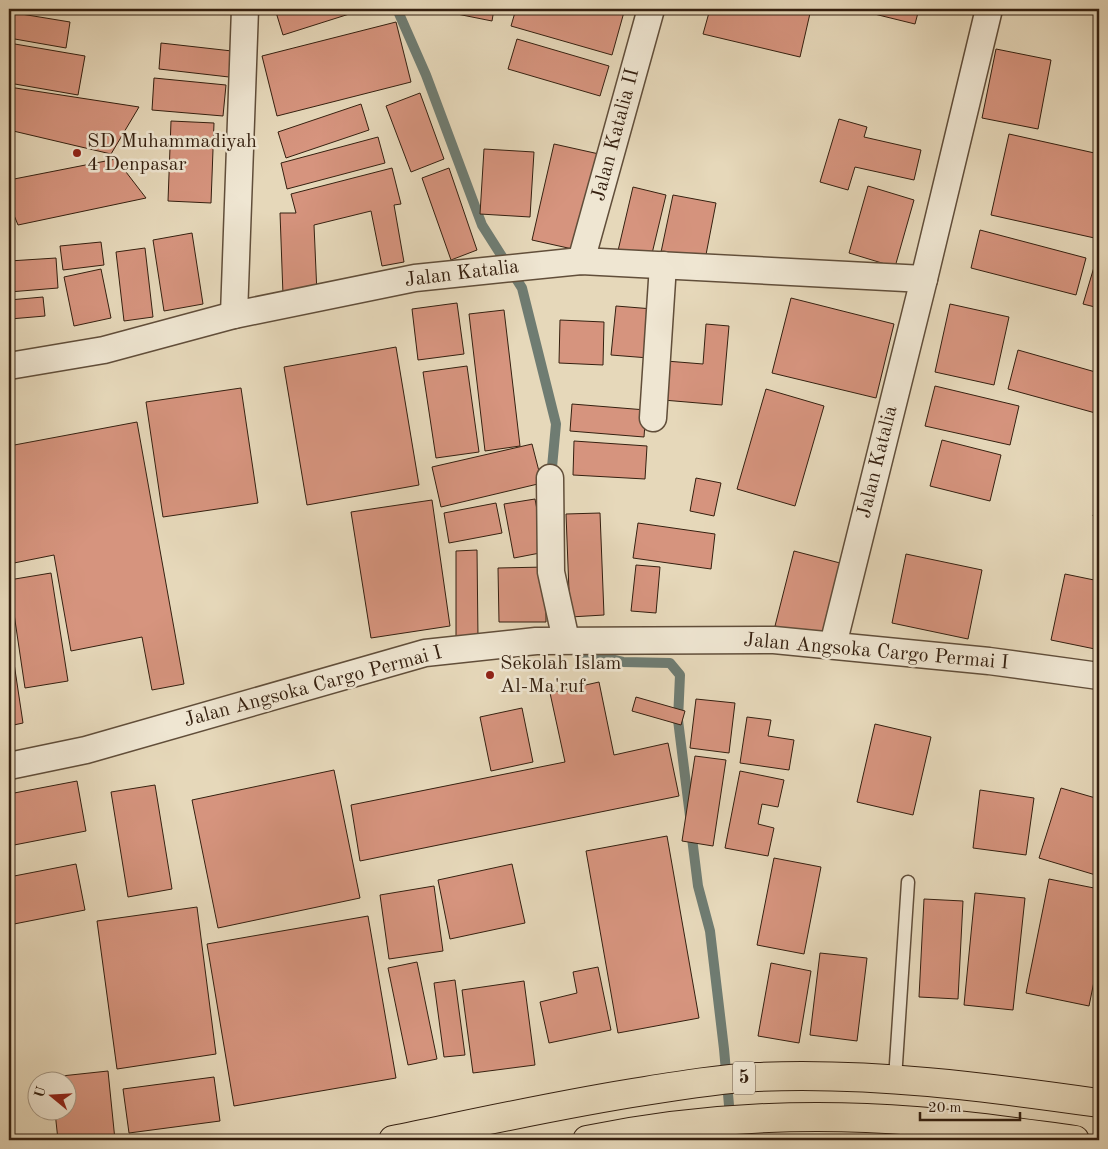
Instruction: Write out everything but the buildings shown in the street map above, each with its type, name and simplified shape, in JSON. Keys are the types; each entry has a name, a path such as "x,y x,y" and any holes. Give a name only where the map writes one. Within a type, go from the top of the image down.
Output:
{"highway":[{"name":"5","path":"393,1140 586,1100 687,1084 757,1077 895,1079 1037,1094 1099,1104"},
{"name":"5","path":"587,1140 692,1124 758,1117 826,1117 916,1121 1075,1140"}],"street":[{"path":"234,315 245,9"},
{"name":"Jalan Katalia II","path":"581,261 651,9"},
{"name":"Jalan Katalia","path":"833,646 989,9"},
{"name":"Jalan Katalia","path":"9,366 104,350 234,315 415,278 581,261 924,279"},
{"path":"653,418 663,265"},
{"path":"550,478 551,572 566,640"},
{"name":"Jalan Angsoka Cargo Permai I","path":"9,766 86,750 425,653 536,641 774,640 989,661 1099,676"}],"lane":[{"path":"895,1079 908,882"}],"waterway":[{"path":"397,9 426,75 482,225 522,288 556,424 551,478"},
{"path":"577,648 579,652 623,662 670,663 680,675 678,720 690,816"},
{"path":"691,830 698,886 710,931 724,1049 732,1139 970,1140"}],"place":[{"name":"SD Muhammadiyah 4 Denpasar","path":"77,153"},
{"name":"Sekolah Islam Al-Ma'ruf","path":"490,675"}]}
